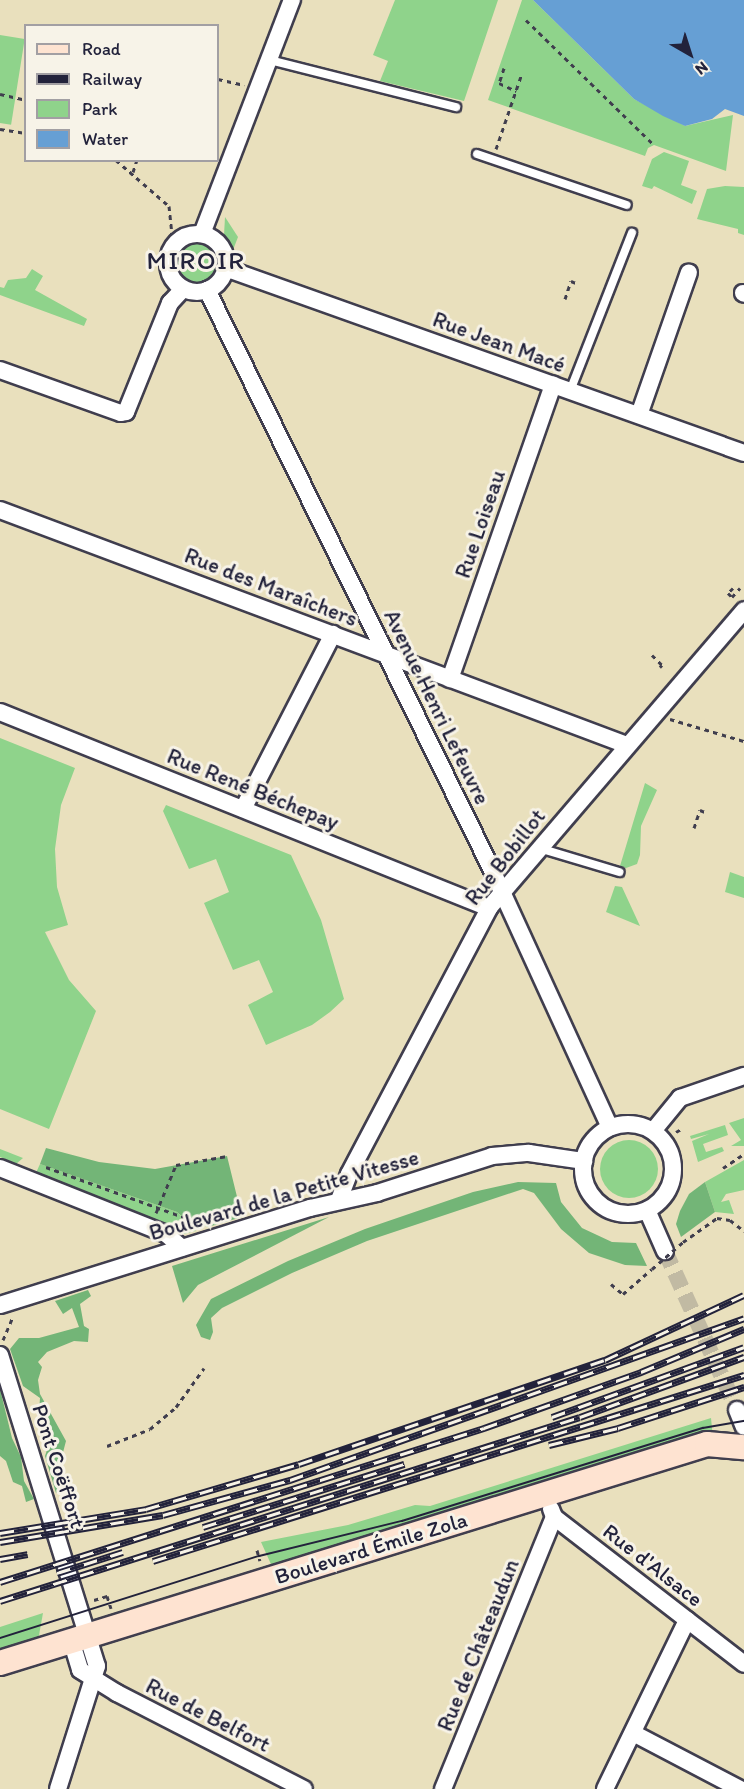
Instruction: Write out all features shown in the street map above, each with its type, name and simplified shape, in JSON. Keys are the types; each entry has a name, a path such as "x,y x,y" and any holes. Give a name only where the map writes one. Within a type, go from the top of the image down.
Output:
{"main road":[{"name":"Boulevard Émile Zola","path":"0,1663 707,1444 744,1447"}],"street":[{"path":"209,237 215,196 260,89 292,0"},
{"path":"209,237 223,251 232,270 207,290 183,289 171,277 169,253 179,240 209,237"},
{"name":"Rue Jean Macé","path":"232,270 744,453"},
{"path":"639,415 689,272"},
{"path":"0,370 123,413 130,408 170,303 183,289"},
{"name":"Avenue Henri Lefeuvre","path":"207,290 502,891 610,1128"},
{"name":"Rue Loiseau","path":"450,679 553,385"},
{"name":"Rue des Maraîchers","path":"0,510 627,745"},
{"name":"Rue Bobillot","path":"339,1200 349,1174 489,908 654,714 739,599"},
{"path":"243,809 333,634"},
{"name":"Rue René Béchepay","path":"0,712 489,908"},
{"path":"653,1131 680,1098 744,1076"},
{"path":"633,1124 653,1131 669,1149 673,1174 665,1194 647,1210 625,1213 602,1205 587,1186 584,1161 592,1142 610,1128 633,1124"},
{"name":"Boulevard de la Petite Vitesse","path":"0,1305 339,1200 376,1193 492,1156 529,1152 584,1161"},
{"path":"0,1168 150,1228 182,1248"},
{"path":"647,1210 665,1251"},
{"name":"Pont Coëffort","path":"0,1355 74,1590 80,1670 93,1678"},
{"path":"736,1410 744,1427"},
{"path":"546,1494 554,1517"},
{"name":"Rue d'Alsace","path":"554,1517 744,1664"},
{"name":"Rue de Châteaudun","path":"443,1789 554,1517"},
{"path":"605,1789 687,1620"},
{"path":"58,1789 93,1678"},
{"name":"Rue de Belfort","path":"93,1678 304,1789"},
{"path":"633,1733 740,1789"}],"lane":[{"path":"270,60 456,107"},
{"path":"477,154 627,205"},
{"path":"570,391 632,233"},
{"path":"539,848 619,872"}],"path":[{"path":"526,20 654,145"},
{"path":"504,68 499,83 516,91"},
{"path":"492,160 522,76"},
{"path":"219,79 260,89"},
{"path":"0,94 24,100"},
{"path":"0,129 24,133"},
{"path":"119,162 133,172 169,206 172,233 166,242"},
{"path":"133,172 136,162"},
{"path":"565,299 571,281 576,283"},
{"path":"732,589 728,593 739,599 740,588"},
{"path":"652,655 662,665 660,667"},
{"path":"654,714 744,741"},
{"path":"694,828 700,810 705,812"},
{"path":"676,1132 682,1128"},
{"path":"723,1168 744,1154"},
{"path":"150,1228 176,1165 227,1156"},
{"path":"40,1164 159,1206 198,1224 240,1210"},
{"path":"611,1284 623,1294 683,1242 717,1218 730,1220 744,1230"},
{"path":"0,1343 15,1314"},
{"path":"107,1446 150,1429 176,1407 204,1368"},
{"path":"90,1601 107,1596"}],"green space":[{"path":"395,0 498,0 464,101 380,81 388,61 373,55"},
{"path":"522,0 533,0 634,99 685,126 733,115 726,171 654,145 648,148 645,156 488,100"},
{"path":"0,35 24,39 11,125 0,123"},
{"path":"664,152 689,161 681,185 697,191 692,204 654,186 652,189 642,186 652,159"},
{"path":"725,186 744,187 744,235 738,233 738,229 697,219 707,189"},
{"path":"225,217 238,237 233,250 224,235"},
{"path":"197,242 212,248 218,263 212,278 197,284 182,278 176,263 182,248"},
{"path":"32,269 43,276 35,290 87,319 84,326 0,295 0,287 4,288 8,280 26,278"},
{"path":"0,738 75,768 61,805 55,849 57,887 68,925 45,932 69,980 96,1011 49,1129 0,1109"},
{"path":"645,783 657,790 641,826 640,855 637,864 626,868 620,866"},
{"path":"166,805 291,855 321,920 344,999 330,1012 312,1025 266,1045 248,1005 273,992 259,960 233,970 204,903 229,892 216,859 189,869 163,811"},
{"path":"730,872 744,877 744,898 725,892"},
{"path":"615,886 622,887 640,926 606,912"},
{"path":"744,1118 744,1146 731,1146 741,1140 729,1123"},
{"path":"725,1125 728,1135 703,1144 706,1152 722,1147 724,1151 698,1162 692,1141 709,1134 691,1139 690,1136"},
{"path":"623,1140 635,1140 650,1148 658,1163 658,1175 650,1190 635,1198 623,1198 608,1190 600,1175 600,1163 608,1148"},
{"path":"46,1148 99,1162 155,1169 227,1156 242,1217 208,1227 186,1220 177,1212 40,1164"},
{"path":"0,1149 23,1158 16,1164 0,1157"},
{"path":"744,1160 744,1190 726,1194 721,1202 729,1200 734,1214 715,1212 705,1182"},
{"path":"40,1164 177,1212 196,1231 184,1234 35,1175"},
{"path":"518,1182 556,1183 561,1202 582,1228 612,1242 636,1243 647,1266 625,1265 589,1253 561,1229 534,1193 523,1189 367,1241 292,1273 222,1308 211,1318 213,1332 210,1340 201,1337 196,1325 211,1299 288,1261 365,1229 473,1192"},
{"path":"705,1182 715,1212 681,1237 676,1224 680,1211 689,1194"},
{"path":"329,1217 198,1285 183,1303 172,1266"},
{"path":"88,1290 91,1296 80,1304 84,1326 89,1329 88,1342 74,1341 47,1352 38,1362 42,1367 38,1380 40,1394 66,1441 61,1460 66,1483 56,1493 45,1456 51,1438 38,1426 40,1398 23,1386 10,1349 19,1338 39,1338 79,1327 72,1308 63,1314 55,1301"},
{"path":"0,1389 12,1438 21,1457 24,1481 34,1499 26,1502 22,1486 13,1482 6,1461 0,1456"},
{"path":"711,1418 713,1438 274,1571 261,1542 348,1525 415,1505 430,1506"},
{"path":"43,1613 36,1652 0,1663 0,1627"}],"water":[{"path":"533,0 744,0 744,116 725,109 712,119 685,126 663,116 634,99"}],"tunnel":[{"path":"665,1251 737,1410"}],"tram line":[{"path":"0,1638 259,1556 402,1521 703,1428 744,1421"}],"railway":[{"path":"0,1533 146,1509 299,1464 605,1360 744,1295"},
{"path":"0,1542 163,1515 290,1480 744,1318"},
{"path":"0,1582 484,1428 641,1372 744,1329"},
{"path":"552,1417 744,1347"},
{"path":"0,1601 580,1417 744,1357"},
{"path":"153,1561 744,1375"},
{"path":"549,1445 618,1428 744,1387"},
{"path":"203,1527 404,1464"},
{"path":"57,1573 123,1552"},
{"path":"0,1559 28,1554"}],"district":[{"name":"MIROIR","path":"196,261"}]}
